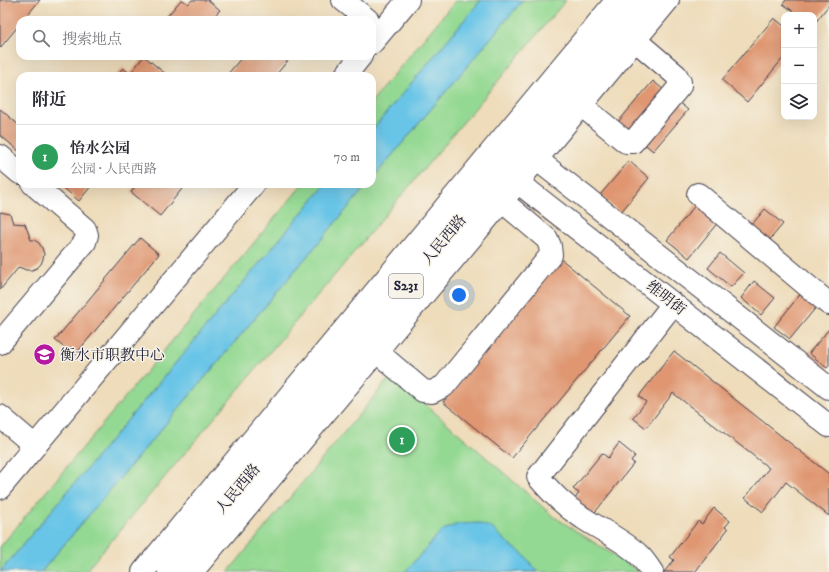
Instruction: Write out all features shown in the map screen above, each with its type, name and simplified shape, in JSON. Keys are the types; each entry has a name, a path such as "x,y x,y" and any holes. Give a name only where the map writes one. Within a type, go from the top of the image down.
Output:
{"street":[{"path":"343,0 360,16"},
{"path":"376,27 408,0"},
{"name":"人民西路","path":"142,572 617,0"},
{"name":"人民西路","path":"169,572 510,176 529,153 643,0"},
{"path":"529,153 581,105 668,0"},
{"path":"581,105 626,142 634,142 680,86 680,82 676,75 635,40"},
{"path":"347,72 358,60"},
{"name":"维明街","path":"529,153 829,388"},
{"path":"0,156 16,170"},
{"path":"192,572 502,201 510,176"},
{"name":"维明街","path":"510,176 829,426"},
{"path":"0,343 85,242 87,235 85,229 38,188"},
{"path":"0,488 251,188"},
{"path":"698,194 829,304"},
{"path":"376,351 423,390 432,392 444,386 551,255 550,246 547,239 502,201"},
{"path":"652,572 640,556 629,546 570,510 557,499 538,477 673,304"},
{"path":"0,416 35,446"}],"green space":[{"path":"456,0 481,0 376,125 376,96"},
{"path":"523,0 566,0 85,572 41,572 365,188 376,188 376,174"},
{"path":"300,188 323,188 0,572 0,547"},
{"path":"392,375 553,516 640,572 228,572"}],"water":[{"path":"481,0 523,0 376,174 376,125"},
{"path":"323,188 365,188 41,572 0,572"},
{"path":"478,523 492,528 509,544 523,554 538,572 405,572 441,531 458,524"}],"building":[{"path":"40,0 26,16 16,16 16,29 0,48 0,1"},
{"path":"181,0 188,4 192,0 208,0 220,10 215,16 167,16"},
{"path":"786,0 829,0 829,5 817,20 817,12 794,12 783,4"},
{"path":"774,18 781,24 781,61 747,102 722,80"},
{"path":"141,60 149,60 163,72 132,72"},
{"path":"240,60 288,60 278,72 229,72"},
{"path":"123,68 128,72 120,72"},
{"path":"653,81 688,110 653,151 618,122"},
{"path":"0,109 16,123 16,149 0,135"},
{"path":"629,161 649,178 620,213 600,195"},
{"path":"64,188 90,188 79,201"},
{"path":"134,188 183,188 160,216 131,192"},
{"path":"697,203 719,221 689,258 667,240"},
{"path":"765,209 783,224 767,243 749,228"},
{"path":"0,212 10,214 13,223 25,224 31,240 39,243 44,254 41,264 37,268 26,270 19,267 0,290"},
{"path":"140,238 159,254 74,356 55,340"},
{"path":"720,253 744,273 731,287 708,268"},
{"path":"561,259 630,316 512,458 443,402"},
{"path":"754,281 775,298 761,315 741,298"},
{"path":"802,292 818,305 790,339 774,327"},
{"path":"829,329 829,366 827,368 809,353"},
{"path":"674,351 829,474 829,516 786,482 763,512 745,498 769,468 673,393 646,428 633,418 646,402 639,396"},
{"path":"619,443 635,456 631,461 634,463 592,516 570,506 579,493 573,489 602,453 608,458"},
{"path":"714,508 730,521 725,527 728,529 695,572 664,572 674,560 670,557 698,521 702,524"}],"place":[{"name":"衡水市职教中心","path":"44,355"},
{"name":"怡水公园","path":"402,440"}]}
